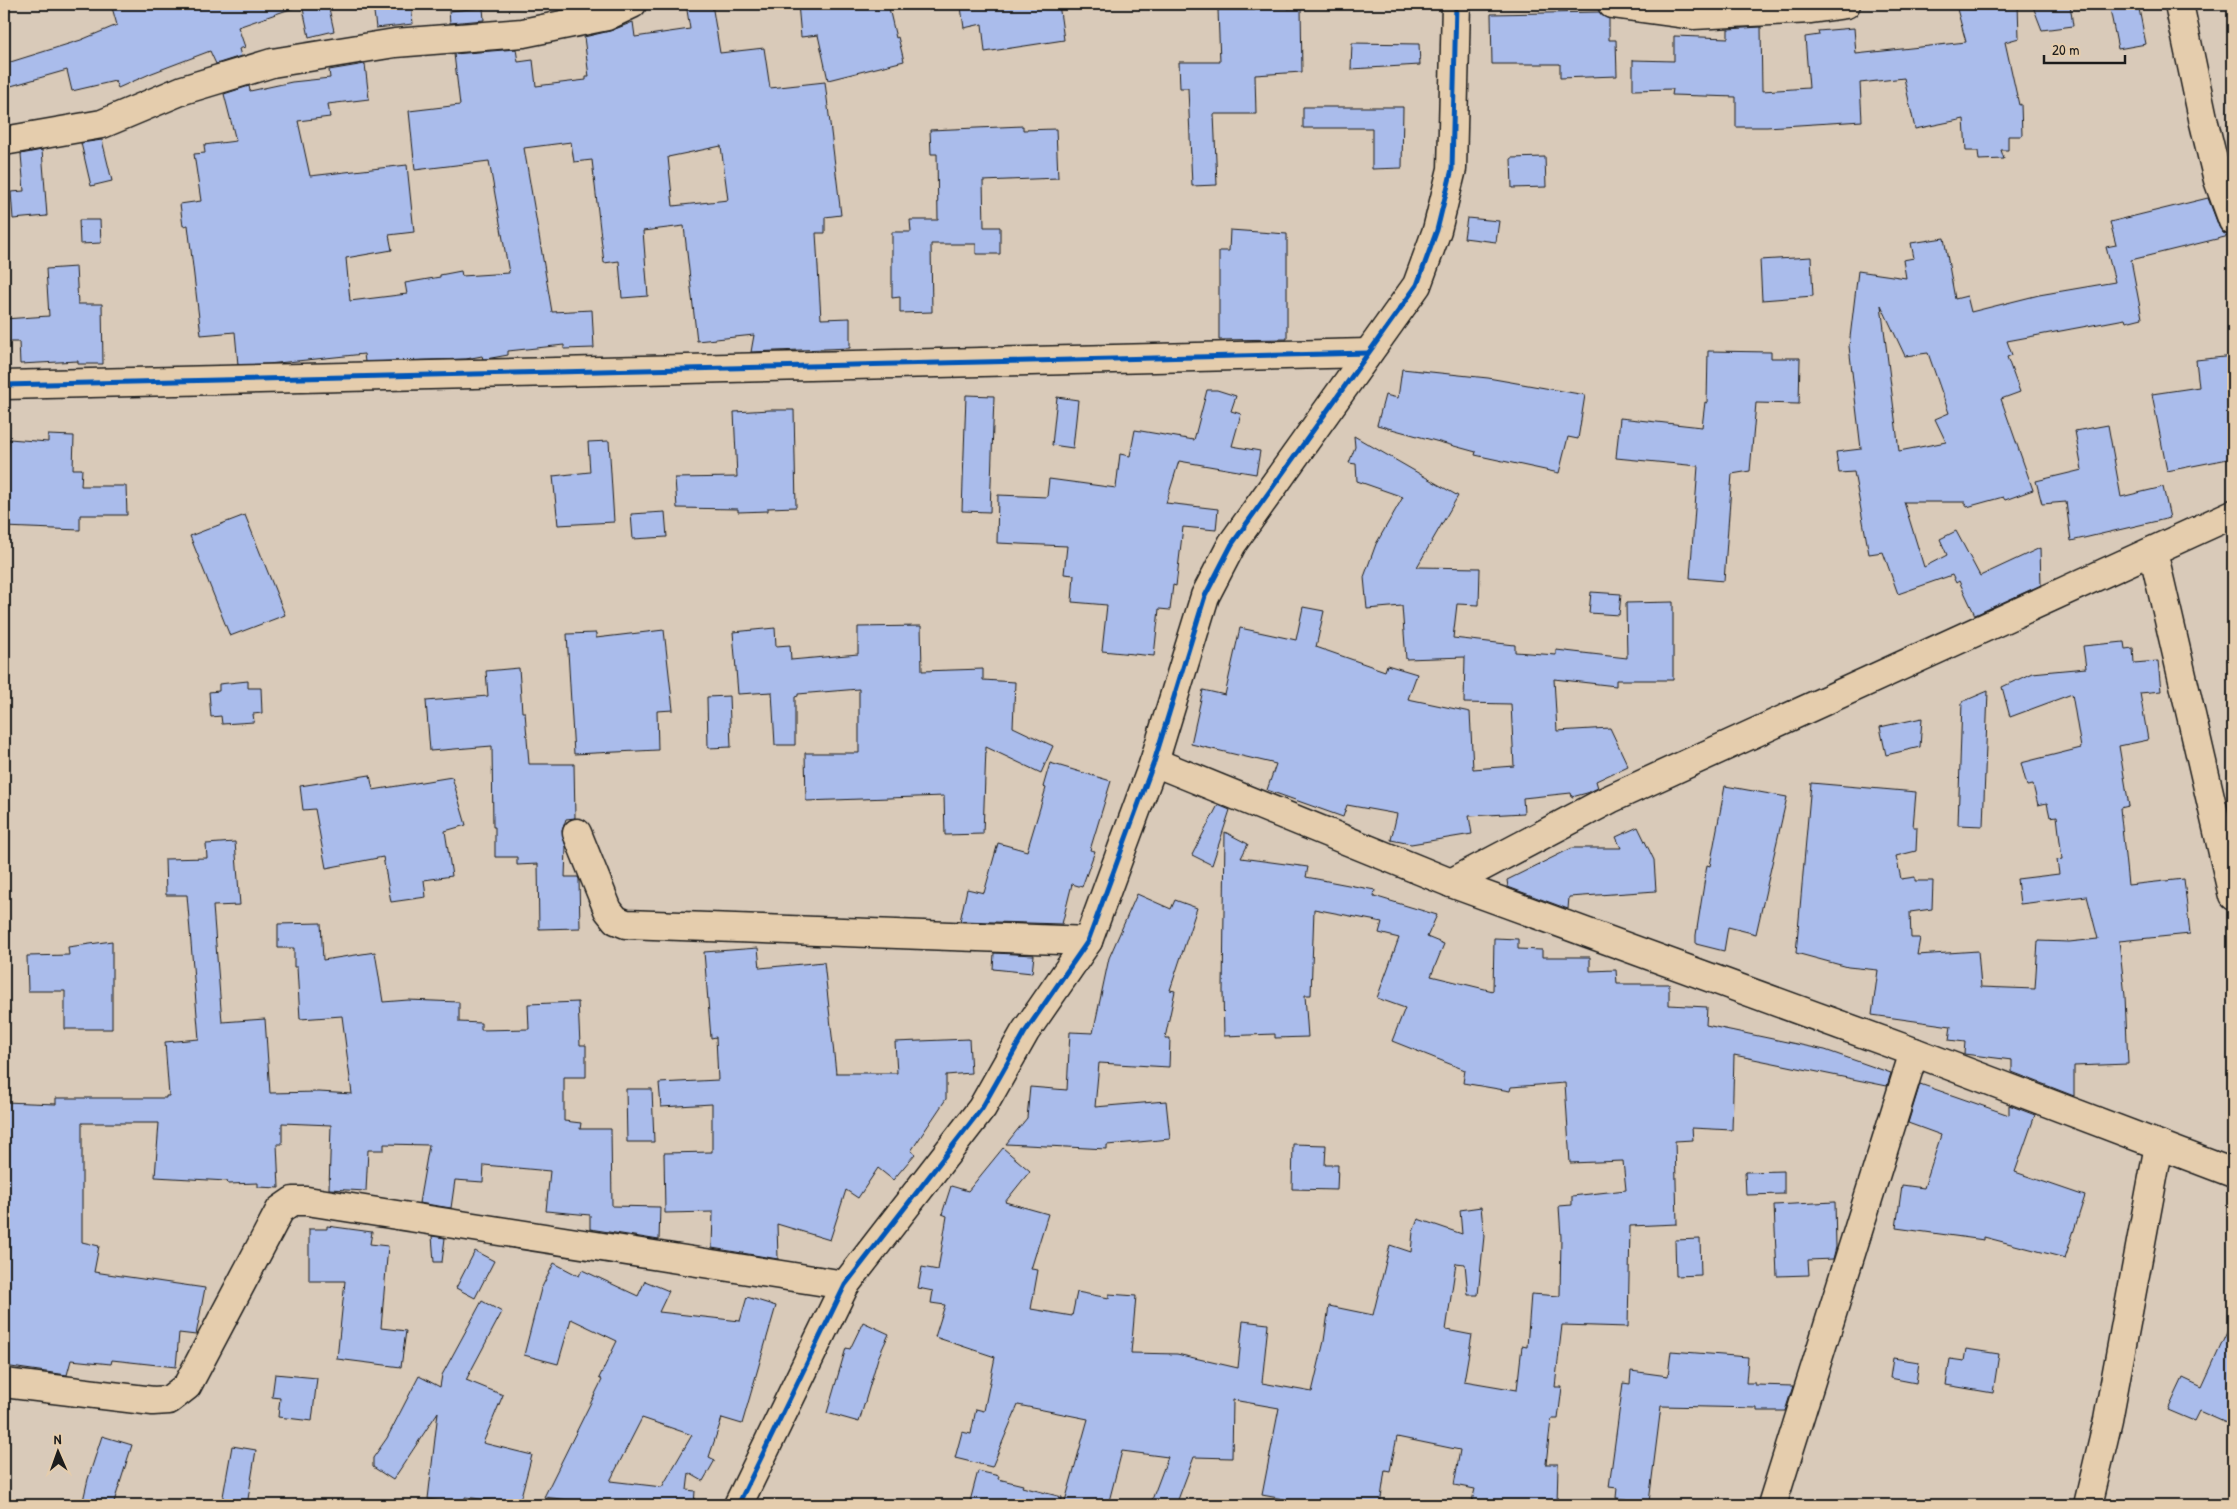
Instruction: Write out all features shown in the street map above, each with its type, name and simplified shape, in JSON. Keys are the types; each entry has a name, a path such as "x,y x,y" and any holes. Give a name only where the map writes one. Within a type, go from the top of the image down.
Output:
{"street":[{"path":"4,140 102,124 183,90 272,63 394,43 524,33 607,16 632,4"},
{"path":"738,1505 845,1285 982,1108 1025,1032 1088,941 1154,762 1205,596 1232,544 1418,286 1440,221 1452,169 1456,4"},
{"path":"1612,4 1693,16 1810,9 1846,4"},
{"path":"2179,4 2218,180 2233,220"},
{"path":"4,385 360,379 1368,353"},
{"path":"1451,882 1610,799 2233,514"},
{"path":"2153,551 2233,896"},
{"path":"1154,762 1451,882 1914,1052 2233,1173"},
{"path":"577,833 608,910 616,920 626,924 1088,941"},
{"path":"1772,1505 1914,1052"},
{"path":"2088,1505 2108,1420 2158,1145"},
{"path":"4,1383 153,1401 169,1400 188,1386 280,1210 293,1201 307,1201 845,1285"}],"building":[{"path":"111,4 296,4 296,7 238,27 245,47 239,49 241,56 216,64 210,51 118,88 115,81 72,91 67,70 4,88 4,64 81,40 117,25"},
{"path":"302,4 328,4 334,31 309,37"},
{"path":"373,4 411,4 413,24 376,28"},
{"path":"686,4 712,4 720,53 764,48 770,88 825,82 841,215 825,217 825,233 816,233 821,319 850,318 850,348 751,352 754,335 697,341 684,226 643,231 648,296 622,298 619,261 604,263 592,160 574,162 571,142 524,148 552,312 592,310 594,348 564,349 564,345 508,351 508,355 486,359 483,359 482,356 466,359 365,362 364,354 268,364 238,365 235,332 201,335 188,225 183,226 180,204 201,201 194,154 205,153 204,145 236,141 224,94 249,86 250,91 292,82 330,78 329,70 365,64 369,99 328,104 330,117 298,121 310,176 407,165 414,232 389,235 392,250 346,258 350,301 407,294 405,283 440,277 440,275 461,271 462,276 509,273 489,161 415,170 409,111 460,105 454,54 516,49 518,62 533,60 536,86 586,80 586,77 589,77 584,37 610,31 633,22 635,37 690,29","holes":["721,146 728,200 673,206 668,157"]},
{"path":"798,4 888,4 904,61 828,80 818,35 801,37"},
{"path":"978,4 1059,4 1064,40 985,52 982,24 964,28 961,7"},
{"path":"1254,4 1288,4 1288,9 1301,8 1302,72 1255,75 1256,114 1214,114 1217,185 1192,186 1188,88 1180,88 1179,62 1220,62 1218,10 1255,10"},
{"path":"1975,4 2018,4 2019,38 2005,42 2019,105 2021,104 2022,136 2008,136 2008,150 2001,150 2004,159 1979,160 1978,151 1966,151 1964,119 1915,129 1904,78 1860,83 1862,121 1767,127 1736,127 1736,97 1672,95 1673,89 1633,90 1633,60 1674,61 1674,36 1728,38 1728,29 1761,27 1762,91 1809,88 1805,37 1819,35 1818,31 1854,28 1856,54 1966,42 1957,9"},
{"path":"2032,4 2070,4 2073,26 2042,30"},
{"path":"2109,4 2138,4 2146,44 2118,49"},
{"path":"483,8 484,20 450,23 449,11"},
{"path":"1599,12 1609,19 1609,40 1616,40 1617,76 1560,78 1560,64 1492,64 1491,14"},
{"path":"1352,43 1419,44 1420,65 1351,69"},
{"path":"1303,107 1403,107 1402,168 1372,169 1372,128 1303,128"},
{"path":"1023,126 1023,130 1056,129 1058,178 983,181 984,227 1000,227 1000,254 976,254 976,244 931,244 932,312 900,313 900,297 892,298 892,232 911,232 910,220 938,220 937,154 931,154 930,130"},
{"path":"102,140 112,181 91,186 81,143"},
{"path":"42,150 47,216 13,219 11,192 24,191 21,154"},
{"path":"1545,157 1546,187 1512,188 1511,158"},
{"path":"2208,198 2219,227 2223,233 2229,236 2131,260 2142,318 2126,322 2125,319 2007,341 2012,355 2007,357 2020,392 2001,399 2033,490 2005,500 2003,497 1967,507 1965,502 1904,502 1924,567 1947,555 1940,539 1956,531 1980,576 2040,548 2041,585 1975,615 1959,581 1956,583 1952,575 1898,594 1883,552 1869,554 1854,472 1839,473 1836,452 1861,449 1849,346 1858,271 1906,278 1903,260 1914,258 1911,243 1944,238 1955,299 1967,296 1971,312 2039,295 2115,282 2106,247 2116,245 2110,222","holes":["1881,305 1905,356 1928,353 1949,413 1935,419 1946,442 1899,451"]},
{"path":"1467,218 1499,221 1496,242 1464,238"},
{"path":"79,220 100,220 101,243 80,244"},
{"path":"1230,230 1287,234 1287,339 1219,340 1219,251 1229,251"},
{"path":"1811,257 1813,296 1762,300 1760,260"},
{"path":"76,267 78,304 102,304 103,364 78,364 78,361 20,364 19,342 4,342 4,319 49,316 46,269"},
{"path":"1708,351 1771,352 1771,358 1800,358 1799,404 1756,403 1750,471 1732,474 1724,581 1690,578 1698,466 1616,458 1620,418 1702,427 1705,402 1707,403"},
{"path":"2233,356 2233,458 2167,471 2152,394 2199,387 2196,360"},
{"path":"1402,369 1488,378 1585,395 1578,439 1568,437 1559,473 1475,455 1476,452 1377,425 1385,395 1398,398"},
{"path":"1207,390 1217,390 1236,396 1231,411 1241,414 1232,446 1260,451 1256,474 1179,461 1166,503 1218,509 1216,530 1183,527 1176,586 1173,585 1170,610 1159,609 1154,656 1102,651 1107,605 1072,602 1074,575 1064,574 1067,546 997,543 998,495 1047,497 1049,479 1116,488 1120,454 1130,456 1135,430 1194,440"},
{"path":"966,395 994,396 990,512 962,511"},
{"path":"1057,397 1078,400 1073,448 1052,445"},
{"path":"794,410 796,507 768,508 768,511 738,512 738,509 677,508 675,478 737,477 734,412"},
{"path":"2108,425 2121,497 2163,487 2170,518 2071,541 2066,502 2042,504 2036,481 2082,470 2075,431"},
{"path":"48,435 74,436 73,469 82,469 81,486 126,486 127,515 80,515 80,530 4,527 4,469 7,469 9,439 48,442"},
{"path":"1354,436 1458,496 1417,567 1480,568 1479,605 1457,604 1453,638 1515,645 1515,652 1556,655 1556,650 1627,658 1626,603 1673,602 1673,680 1616,680 1616,686 1554,679 1557,731 1610,728 1628,766 1596,781 1598,788 1587,793 1572,797 1571,793 1523,798 1524,813 1469,816 1472,834 1411,844 1391,840 1397,814 1347,805 1343,817 1267,790 1276,764 1191,744 1203,690 1225,695 1240,628 1296,640 1303,607 1324,611 1316,647 1385,671 1387,665 1417,674 1408,699 1470,712 1473,769 1514,766 1511,704 1464,703 1465,657 1406,659 1402,606 1367,609 1364,577 1376,544 1403,497 1357,481 1356,464 1349,463 1355,447"},
{"path":"609,441 614,522 558,525 553,476 590,472 588,442"},
{"path":"665,512 667,537 633,539 631,514"},
{"path":"245,515 285,615 230,636 190,536"},
{"path":"1591,592 1621,594 1619,615 1589,613"},
{"path":"921,626 922,671 983,669 983,680 1015,682 1013,727 1053,746 1041,773 986,747 983,834 945,835 944,796 806,801 805,753 859,753 859,689 798,694 795,697 795,745 775,745 772,692 738,694 733,632 775,628 776,646 790,645 791,660 858,654 858,627"},
{"path":"664,630 673,710 657,711 658,750 574,754 567,634 596,633 596,638"},
{"path":"2124,642 2125,649 2133,648 2134,663 2158,661 2161,691 2140,693 2148,740 2119,746 2129,806 2120,808 2128,885 2184,879 2190,934 2119,941 2125,996 2128,1064 2074,1066 2074,1096 2012,1072 2012,1060 1964,1054 1965,1042 1949,1040 1951,1026 1872,1015 1878,970 1848,967 1796,953 1811,783 1916,792 1913,827 1917,827 1916,851 1896,856 1901,879 1915,877 1915,881 1933,881 1932,909 1910,912 1911,938 1920,938 1917,955 1978,951 1981,987 2035,989 2038,941 2069,942 2098,939 2087,896 2020,904 2017,879 2059,874 2057,860 2062,859 2057,816 2050,817 2047,803 2038,805 2033,785 2027,786 2021,763 2081,748 2072,694 2010,717 2002,687 2032,673 2086,668 2083,646"},
{"path":"519,668 522,712 525,712 529,764 574,764 575,818 566,819 562,831 566,847 565,877 578,877 579,879 580,928 539,929 538,864 517,865 517,857 495,857 492,746 430,751 426,701 488,696 486,671"},
{"path":"248,681 248,688 261,688 262,713 253,714 254,722 222,724 221,716 211,717 209,692 219,691 219,684"},
{"path":"1988,691 1983,826 1958,825 1962,702"},
{"path":"729,696 731,747 708,748 707,697"},
{"path":"1922,718 1920,747 1886,755 1880,727"},
{"path":"1050,763 1111,781 1090,850 1095,851 1082,887 1072,884 1062,924 960,921 967,889 984,893 998,843 1027,851 1046,788 1043,787"},
{"path":"370,775 373,790 452,777 466,825 445,831 452,876 424,880 426,897 391,902 383,857 326,868 315,809 303,810 300,786"},
{"path":"1725,786 1787,797 1756,934 1728,927 1724,951 1696,944 1696,935 1707,865 1710,866"},
{"path":"1218,805 1230,810 1212,865 1192,855"},
{"path":"1638,827 1654,860 1656,891 1569,897 1568,909 1508,887 1507,880 1572,848 1621,848 1616,837"},
{"path":"1225,832 1248,844 1241,858 1308,867 1306,877 1375,890 1374,896 1437,915 1427,937 1444,944 1431,976 1493,991 1494,938 1518,939 1518,949 1542,950 1542,957 1590,957 1590,971 1616,970 1617,984 1669,984 1669,1005 1707,1007 1706,1025 1825,1050 1891,1073 1887,1086 1734,1055 1732,1130 1692,1128 1693,1140 1675,1141 1677,1224 1630,1226 1628,1327 1562,1325 1555,1387 1562,1387 1558,1419 1551,1419 1546,1464 1558,1464 1557,1505 1471,1505 1475,1489 1454,1485 1460,1450 1397,1437 1390,1471 1385,1470 1380,1505 1300,1505 1300,1502 1262,1495 1279,1408 1233,1400 1232,1458 1194,1457 1176,1505 1150,1505 1168,1457 1122,1451 1108,1505 1064,1505 1088,1419 1018,1405 992,1467 955,1458 962,1432 971,1434 976,1409 984,1411 995,1357 935,1337 945,1305 931,1303 933,1291 918,1288 922,1267 938,1270 947,1216 942,1214 951,1186 968,1191 1003,1148 1030,1171 1005,1202 1048,1214 1031,1269 1038,1270 1031,1309 1072,1316 1077,1292 1109,1298 1109,1294 1136,1296 1131,1353 1177,1354 1238,1368 1243,1321 1268,1324 1262,1383 1312,1392 1324,1341 1329,1306 1373,1315 1390,1245 1411,1252 1413,1232 1418,1219 1462,1234 1460,1210 1481,1207 1484,1236 1478,1295 1468,1295 1465,1264 1456,1263 1446,1330 1472,1335 1464,1381 1517,1390 1522,1346 1527,1347 1531,1294 1560,1296 1561,1237 1559,1206 1572,1205 1572,1196 1626,1190 1623,1161 1570,1163 1565,1083 1511,1087 1510,1091 1463,1083 1465,1070 1392,1041 1405,1008 1377,998 1399,938 1379,933 1382,922 1314,909 1311,995 1305,995 1308,1037 1275,1038 1275,1034 1224,1036"},
{"path":"235,842 240,905 213,906 222,1022 265,1019 270,1093 319,1092 352,1094 342,1016 300,1019 297,967 294,967 294,948 278,948 278,924 321,923 323,960 375,952 383,1002 408,1000 459,1002 459,1022 481,1023 481,1030 529,1029 528,1004 578,1002 580,1045 586,1045 586,1077 564,1077 564,1121 581,1123 580,1129 611,1129 612,1206 660,1207 659,1240 590,1229 590,1215 546,1211 550,1171 484,1165 483,1182 455,1180 451,1208 419,1203 429,1145 384,1144 384,1150 368,1150 366,1191 329,1189 331,1125 282,1123 282,1144 277,1144 279,1188 258,1187 258,1183 228,1184 227,1181 155,1177 159,1123 82,1123 82,1242 99,1246 94,1272 205,1288 196,1335 179,1333 176,1367 112,1360 111,1364 71,1360 67,1375 4,1366 4,1102 56,1104 56,1098 166,1098 166,1096 169,1096 165,1042 199,1039 187,895 166,895 165,859 207,858 206,844"},
{"path":"1137,894 1171,909 1175,900 1197,908 1170,990 1175,991 1165,1038 1170,1038 1169,1067 1099,1063 1095,1107 1166,1101 1170,1139 1107,1145 1107,1149 1006,1144 1027,1118 1030,1087 1067,1090 1070,1032 1093,1033 1109,958"},
{"path":"112,941 112,1029 65,1029 65,991 28,991 27,956 69,955 68,947"},
{"path":"758,948 760,968 824,962 836,1073 897,1073 895,1042 969,1039 971,1073 946,1075 946,1099 911,1151 915,1154 893,1180 878,1168 858,1198 846,1190 830,1240 777,1224 778,1259 712,1248 713,1212 665,1213 664,1153 712,1152 712,1104 661,1107 659,1083 718,1080 716,1037 711,1038 704,952"},
{"path":"994,953 1034,955 1032,973 993,969"},
{"path":"1920,1084 2009,1115 2009,1105 2035,1115 2015,1172 2085,1196 2065,1258 1984,1237 1984,1240 1896,1228 1902,1185 1924,1188 1941,1135 1908,1123"},
{"path":"626,1089 652,1089 654,1142 627,1142"},
{"path":"1293,1144 1326,1145 1325,1165 1338,1165 1337,1190 1292,1189"},
{"path":"1784,1171 1784,1194 1746,1195 1745,1172"},
{"path":"1835,1202 1836,1247 1833,1259 1808,1260 1809,1275 1777,1276 1774,1205"},
{"path":"327,1226 372,1232 370,1244 388,1246 381,1328 406,1331 401,1367 337,1359 345,1281 309,1281 309,1229 327,1229"},
{"path":"432,1236 445,1238 442,1262 434,1262"},
{"path":"1700,1239 1701,1275 1676,1276 1675,1240"},
{"path":"475,1251 494,1261 475,1298 456,1288"},
{"path":"554,1263 579,1276 582,1270 638,1296 645,1281 669,1291 659,1312 740,1321 747,1297 776,1306 742,1424 722,1418 709,1457 715,1460 703,1481 689,1473 687,1490 695,1491 694,1505 611,1505 544,1497 602,1380 599,1378 617,1341 571,1319 558,1364 524,1355 541,1289","holes":["642,1418 692,1435 662,1487 610,1481"]},
{"path":"482,1301 502,1312 466,1380 503,1395 483,1443 532,1455 519,1504 465,1497 465,1504 428,1499 438,1412 393,1480 373,1467 373,1458 387,1438 419,1376 440,1387 442,1375"},
{"path":"2233,1319 2233,1426 2199,1411 2194,1421 2168,1410 2183,1378 2202,1387"},
{"path":"863,1322 889,1334 878,1358 859,1422 827,1413 846,1348 850,1349"},
{"path":"1966,1349 1999,1354 1993,1393 1946,1385 1950,1359 1964,1361"},
{"path":"1671,1351 1748,1357 1746,1383 1793,1386 1785,1411 1757,1411 1757,1408 1661,1406 1649,1502 1616,1498 1617,1488 1609,1487 1623,1383 1630,1384 1631,1371 1668,1376"},
{"path":"1893,1358 1919,1362 1916,1383 1890,1378"},
{"path":"275,1374 317,1378 312,1421 278,1417 280,1398 272,1397"},
{"path":"102,1436 132,1445 113,1505 82,1505 88,1479"},
{"path":"232,1446 256,1450 247,1505 222,1502"},
{"path":"978,1471 999,1476 998,1479 1023,1485 1022,1487 1062,1497 1061,1505 969,1505"}],"cycle path":[{"path":"738,1505 845,1285 982,1108 1025,1032 1088,941 1154,762 1205,596 1232,544 1417,285 1437,230 1452,169 1456,4"},
{"path":"4,385 1368,353"}]}
